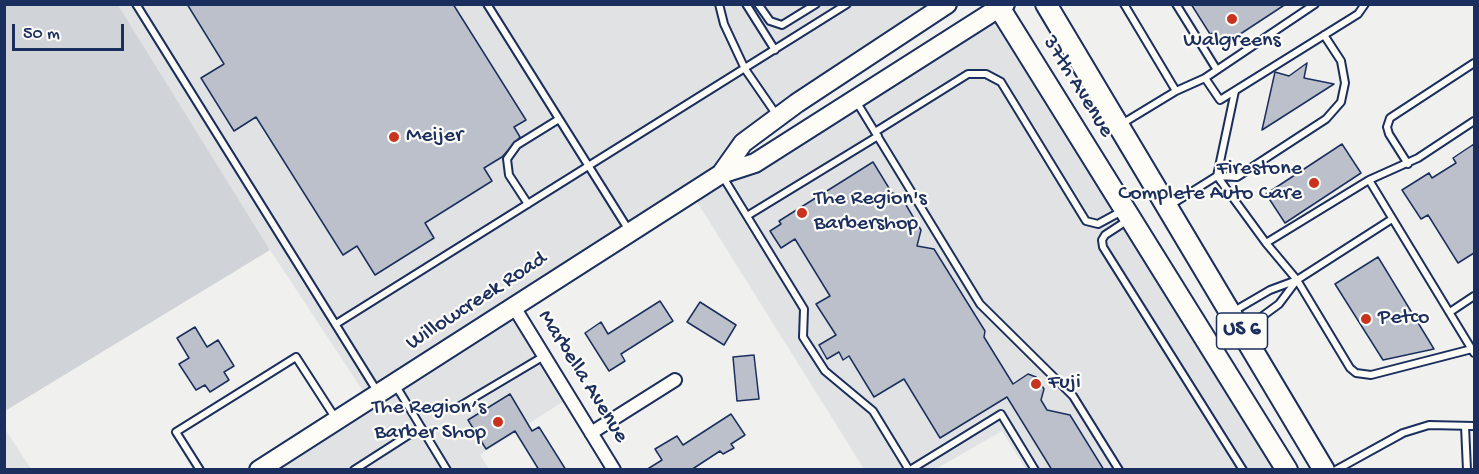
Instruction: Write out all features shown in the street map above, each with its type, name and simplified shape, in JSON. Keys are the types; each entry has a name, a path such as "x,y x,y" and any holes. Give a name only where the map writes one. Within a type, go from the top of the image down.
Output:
{"main road":[{"name":"Willowcreek Road","path":"721,174 743,143 947,4"},
{"name":"37th Avenue","path":"1047,4 1324,470"},
{"name":"Willowcreek Road","path":"260,469 721,174 755,163 1000,6"},
{"name":"37th Avenue","path":"1000,6 1287,470"}],"street":[{"name":"Marbella Avenue","path":"514,307 614,470"},
{"path":"591,433 675,380"}],"lane":[{"path":"136,4 378,393"},
{"path":"487,4 630,232"},
{"path":"719,4 724,24 745,69 778,117"},
{"path":"746,4 775,50"},
{"path":"758,4 770,21 776,25 789,22 816,4"},
{"path":"336,324 847,4"},
{"path":"1124,4 1176,91"},
{"path":"1176,4 1217,70"},
{"path":"1119,126 1176,91 1205,78 1315,4"},
{"path":"1205,78 1220,100 1358,14 1365,4"},
{"path":"1168,206 1217,176 1237,177 1326,119 1341,102 1345,83 1341,61 1324,35"},
{"path":"1408,164 1389,134 1387,127 1390,118 1474,63"},
{"path":"747,216 968,74 986,74 1001,82 1086,221 1098,224 1128,214"},
{"path":"1235,91 1217,176 1266,243 1297,280 1350,368 1356,373 1371,375 1474,351 1369,180"},
{"path":"855,99 980,304 1073,396 1119,470"},
{"path":"528,204 509,175 507,159 517,145 559,119"},
{"path":"1266,243 1369,180 1408,164 1474,121"},
{"path":"721,174 804,309 803,337 825,371 873,411 910,470 1001,414 1035,470"},
{"path":"1128,214 1102,240 1109,257 1243,470"},
{"path":"1231,313 1270,290 1297,280 1392,219"},
{"path":"1242,331 1279,304 1297,280"},
{"path":"1450,312 1474,296"},
{"path":"460,406 544,356"},
{"path":"200,470 176,432 296,357 336,420"},
{"path":"394,383 447,470"},
{"path":"1336,470 1403,433 1429,425 1474,426"},
{"path":"1465,426 1467,470"},
{"path":"354,470 421,427"}],"shaded area":[{"path":"5,4 118,5 270,250 5,411"},
{"path":"118,5 935,5 735,138 716,167 365,394 270,250"},
{"path":"997,15 1279,469 1026,469 1002,431 936,469 864,469 694,197"},
{"path":"512,312 567,399 480,455 489,469 266,470"},
{"path":"5,429 31,469 5,469"}],"building":[{"name":"Meijer","path":"187,4 453,4 526,120 514,127 520,137 502,157 484,168 492,181 425,223 434,238 375,275 357,246 343,255 256,117 234,131 201,78 224,64"},
{"name":"Walgreens","path":"1191,4 1286,4 1222,46 1213,33 1210,34"},
{"path":"1307,63 1304,78 1334,84 1262,130 1275,72 1289,76"},
{"name":"Firestone Complete Auto Care","path":"1342,144 1361,173 1285,223 1266,194"},
{"path":"1474,144 1474,253 1458,263 1428,215 1421,219 1402,190 1429,173 1432,178 1456,163 1453,158"},
{"path":"873,162 892,193 900,195 921,230 917,246 934,249 985,331 984,337 1013,384 1028,374 1036,377 1044,389 1041,400 1047,410 1070,415 1104,470 1052,470 1007,397 940,438 904,379 874,397 849,356 843,360 839,352 827,359 819,345 836,335 816,304 830,296 795,239 781,248 770,231 781,224 779,221"},
{"path":"1378,257 1434,349 1383,360 1335,284"},
{"path":"660,301 673,321 621,354 625,361 609,371 585,333 601,322 608,334"},
{"path":"700,302 736,325 724,345 687,322"},
{"path":"195,327 207,347 218,340 234,366 224,372 229,380 210,392 205,385 196,390 179,364 189,358 177,338"},
{"path":"754,355 759,399 737,401 733,357"},
{"path":"510,394 532,431 539,427 566,470 539,470 515,431 486,449 468,420"},
{"path":"731,414 745,435 731,444 734,448 723,454 720,451 691,470 646,470 662,460 655,449 677,436 683,445"}],"place":[{"name":"Walgreens","path":"1232,19"},
{"name":"Meijer","path":"394,137"},
{"name":"Firestone Complete Auto Care","path":"1314,183"},
{"name":"The Region's Barbershop","path":"802,213"},
{"name":"Petco","path":"1366,319"},
{"name":"Fuji","path":"1036,384"},
{"name":"The Region’s Barber Shop","path":"498,422"}]}
